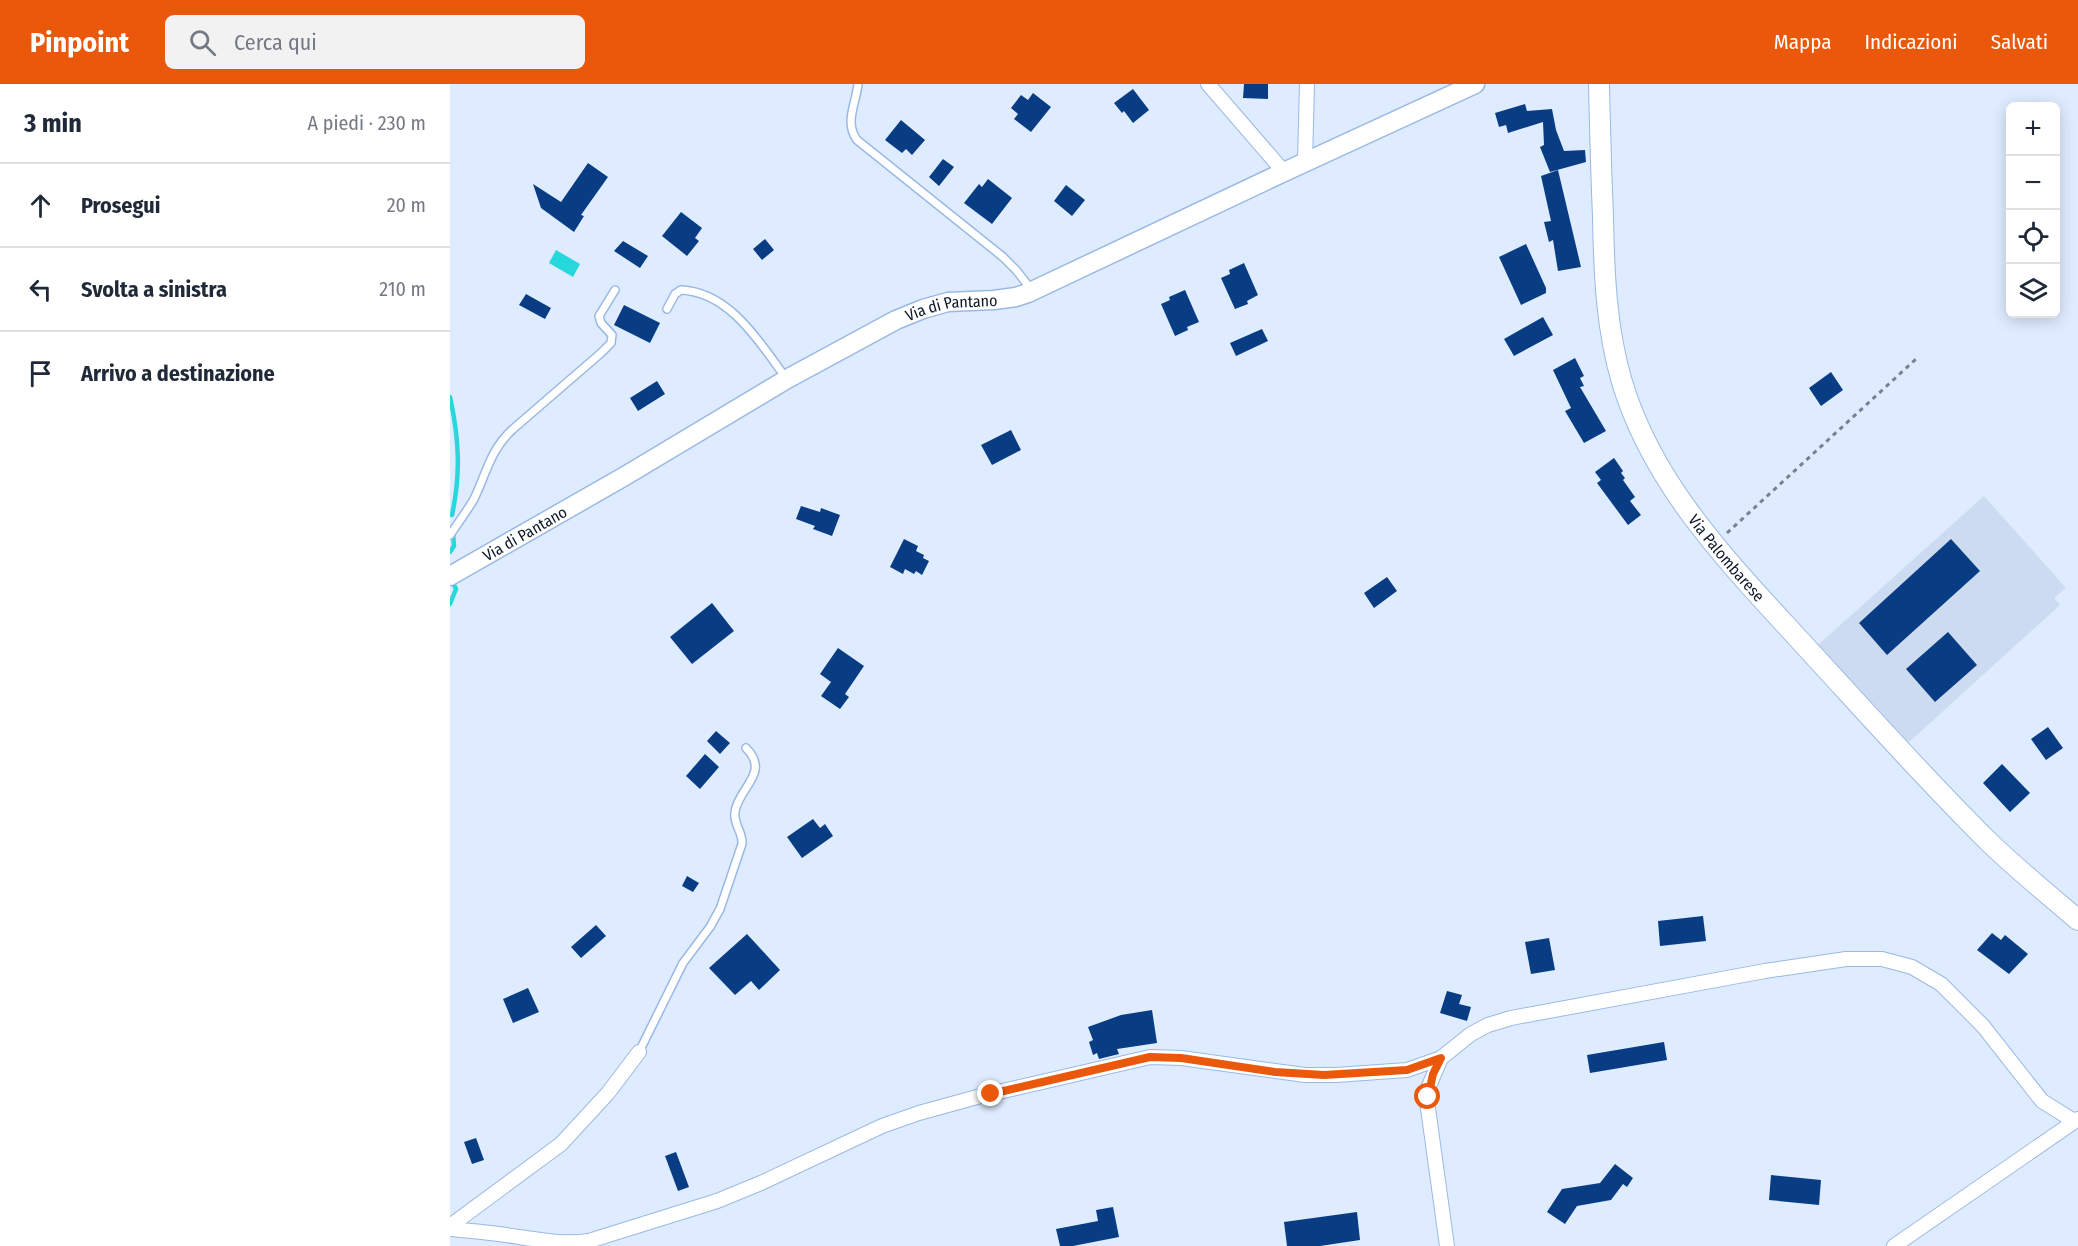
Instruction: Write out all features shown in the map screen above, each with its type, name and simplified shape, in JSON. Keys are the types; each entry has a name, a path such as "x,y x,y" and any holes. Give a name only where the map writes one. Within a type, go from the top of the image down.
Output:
{"main road":[{"name":"Via Palombarese","path":"1599,84 1605,289 1610,328 1619,371 1634,416 1651,453 1675,492 1715,544 1852,698 1969,821 2012,863 2078,920"}],"street":[{"path":"1208,84 1284,172"},
{"path":"1305,162 1306,84"},
{"name":"Via di Pantano","path":"450,576 600,491 787,379 896,320 922,309 948,302 1012,298 1033,291 1474,84"},
{"path":"450,1228 565,1243 589,1241 717,1201 761,1183 873,1130 913,1115 966,1100 1080,1075 1144,1058 1181,1058 1266,1071 1324,1075 1407,1070 1441,1058 1477,1030 1511,1018 1765,971 1846,959 1874,958 1912,967 1941,984 1983,1026 2042,1101 2076,1120 1894,1246"},
{"path":"450,1228 565,1140 608,1094 639,1052"},
{"path":"1441,1058 1429,1086 1427,1101 1447,1246"}],"lane":[{"path":"858,84 850,120 851,130 857,140 1003,257 1033,291"},
{"path":"450,535 473,500 490,459 504,438 611,343 612,335 601,323 599,316 615,290"},
{"path":"667,309 675,294 681,290 701,295 721,305 749,329 787,379"},
{"path":"639,1052 683,963 714,921 725,898 742,844 735,820 735,810 752,778 755,767 754,758 746,748"}],"path":[{"path":"1715,544 1916,359"}],"shaded area":[{"path":"1984,496 2066,588 2054,598 2060,605 1907,744 1818,645"}],"water":[{"path":"556,250 580,264 573,277 549,263"}],"building":[{"path":"1244,84 1268,84 1268,99 1243,98"},
{"path":"1133,89 1149,110 1133,123 1114,103"},
{"path":"1033,93 1051,107 1031,132 1014,119 1018,114 1011,108 1021,95 1028,100"},
{"path":"1525,104 1527,111 1552,109 1556,130 1564,151 1585,150 1586,162 1550,172 1540,147 1544,145 1543,122 1508,133 1506,125 1499,127 1495,113"},
{"path":"901,120 925,140 912,155 906,149 902,153 885,140"},
{"path":"943,159 954,167 939,186 929,177"},
{"path":"588,163 608,177 581,215 584,216 574,232 541,208 533,184 561,202"},
{"path":"1558,170 1581,267 1558,271 1553,240 1549,242 1544,222 1551,221 1541,176"},
{"path":"988,179 1012,198 992,224 964,203 979,184 982,187"},
{"path":"1066,185 1085,200 1072,216 1054,201"},
{"path":"681,212 702,228 695,238 699,241 687,256 662,236"},
{"path":"765,239 774,250 762,260 753,249"},
{"path":"623,241 648,256 640,268 614,251"},
{"path":"1526,244 1546,288 1546,293 1521,305 1499,257"},
{"path":"1244,263 1258,295 1247,301 1248,304 1235,309 1221,278 1230,274 1229,270"},
{"path":"1185,290 1199,322 1175,336 1161,304 1170,300 1169,297"},
{"path":"526,294 551,308 545,319 519,305"},
{"path":"624,305 660,323 650,343 614,325"},
{"path":"1543,317 1553,335 1514,356 1504,339"},
{"path":"1262,329 1268,341 1236,356 1230,343"},
{"path":"1575,358 1584,376 1580,378 1584,386 1580,387 1606,431 1584,443 1565,411 1571,408 1553,370"},
{"path":"1831,372 1843,390 1821,406 1809,388"},
{"path":"657,381 665,394 638,411 630,398"},
{"path":"1011,430 1021,450 992,465 981,445"},
{"path":"1614,458 1623,471 1621,473 1625,478 1623,480 1635,497 1630,501 1641,515 1628,525 1597,483 1601,480 1595,472"},
{"path":"801,506 820,512 821,508 840,515 832,536 796,519"},
{"path":"904,539 918,546 916,551 929,561 922,575 905,569 903,574 890,567"},
{"path":"1951,539 1980,571 1887,655 1859,623"},
{"path":"1387,577 1397,591 1374,608 1364,593"},
{"path":"712,603 734,631 692,664 670,637"},
{"path":"1948,632 1977,665 1935,702 1906,669"},
{"path":"838,648 864,666 845,694 849,697 840,709 821,696 831,682 820,674"},
{"path":"2048,727 2063,748 2046,760 2031,739"},
{"path":"716,731 730,743 720,754 707,741"},
{"path":"705,754 719,767 700,789 686,776"},
{"path":"2002,764 2030,793 2010,812 1983,783"},
{"path":"813,819 820,828 825,824 833,836 802,858 787,837"},
{"path":"687,876 699,883 693,892 682,886"},
{"path":"1703,916 1706,941 1660,946 1658,921"},
{"path":"596,925 606,936 581,958 571,947"},
{"path":"1992,933 2001,940 2005,935 2028,954 2009,974 1977,950"},
{"path":"747,934 780,970 759,990 751,981 735,995 709,968"},
{"path":"1549,938 1555,970 1531,974 1525,942"},
{"path":"528,988 539,1012 513,1023 503,999"},
{"path":"1447,991 1462,995 1459,1004 1471,1007 1467,1021 1440,1013"},
{"path":"1152,1010 1157,1043 1117,1049 1119,1054 1099,1059 1097,1053 1093,1055 1089,1042 1093,1040 1088,1027 1121,1015"},
{"path":"1664,1042 1667,1060 1590,1073 1587,1055"},
{"path":"476,1138 484,1160 472,1164 464,1142"},
{"path":"676,1152 689,1187 678,1191 665,1156"},
{"path":"1615,1164 1633,1178 1627,1187 1623,1184 1611,1200 1577,1206 1565,1224 1547,1212 1562,1189 1600,1183"},
{"path":"1771,1175 1821,1180 1819,1205 1769,1200"},
{"path":"1113,1207 1119,1237 1073,1246 1060,1246 1056,1229 1098,1221 1096,1210"},
{"path":"1357,1212 1360,1240 1320,1246 1287,1246 1284,1222"}],"waterway":[{"path":"450,397 458,456 457,485 452,515"},
{"path":"450,552 454,546 453,533"},
{"path":"450,604 456,589 452,581"}],"route":[{"path":"991,1094 1150,1057 1181,1058 1305,1075 1407,1070 1441,1058 1433,1074 1428,1097"}]}
